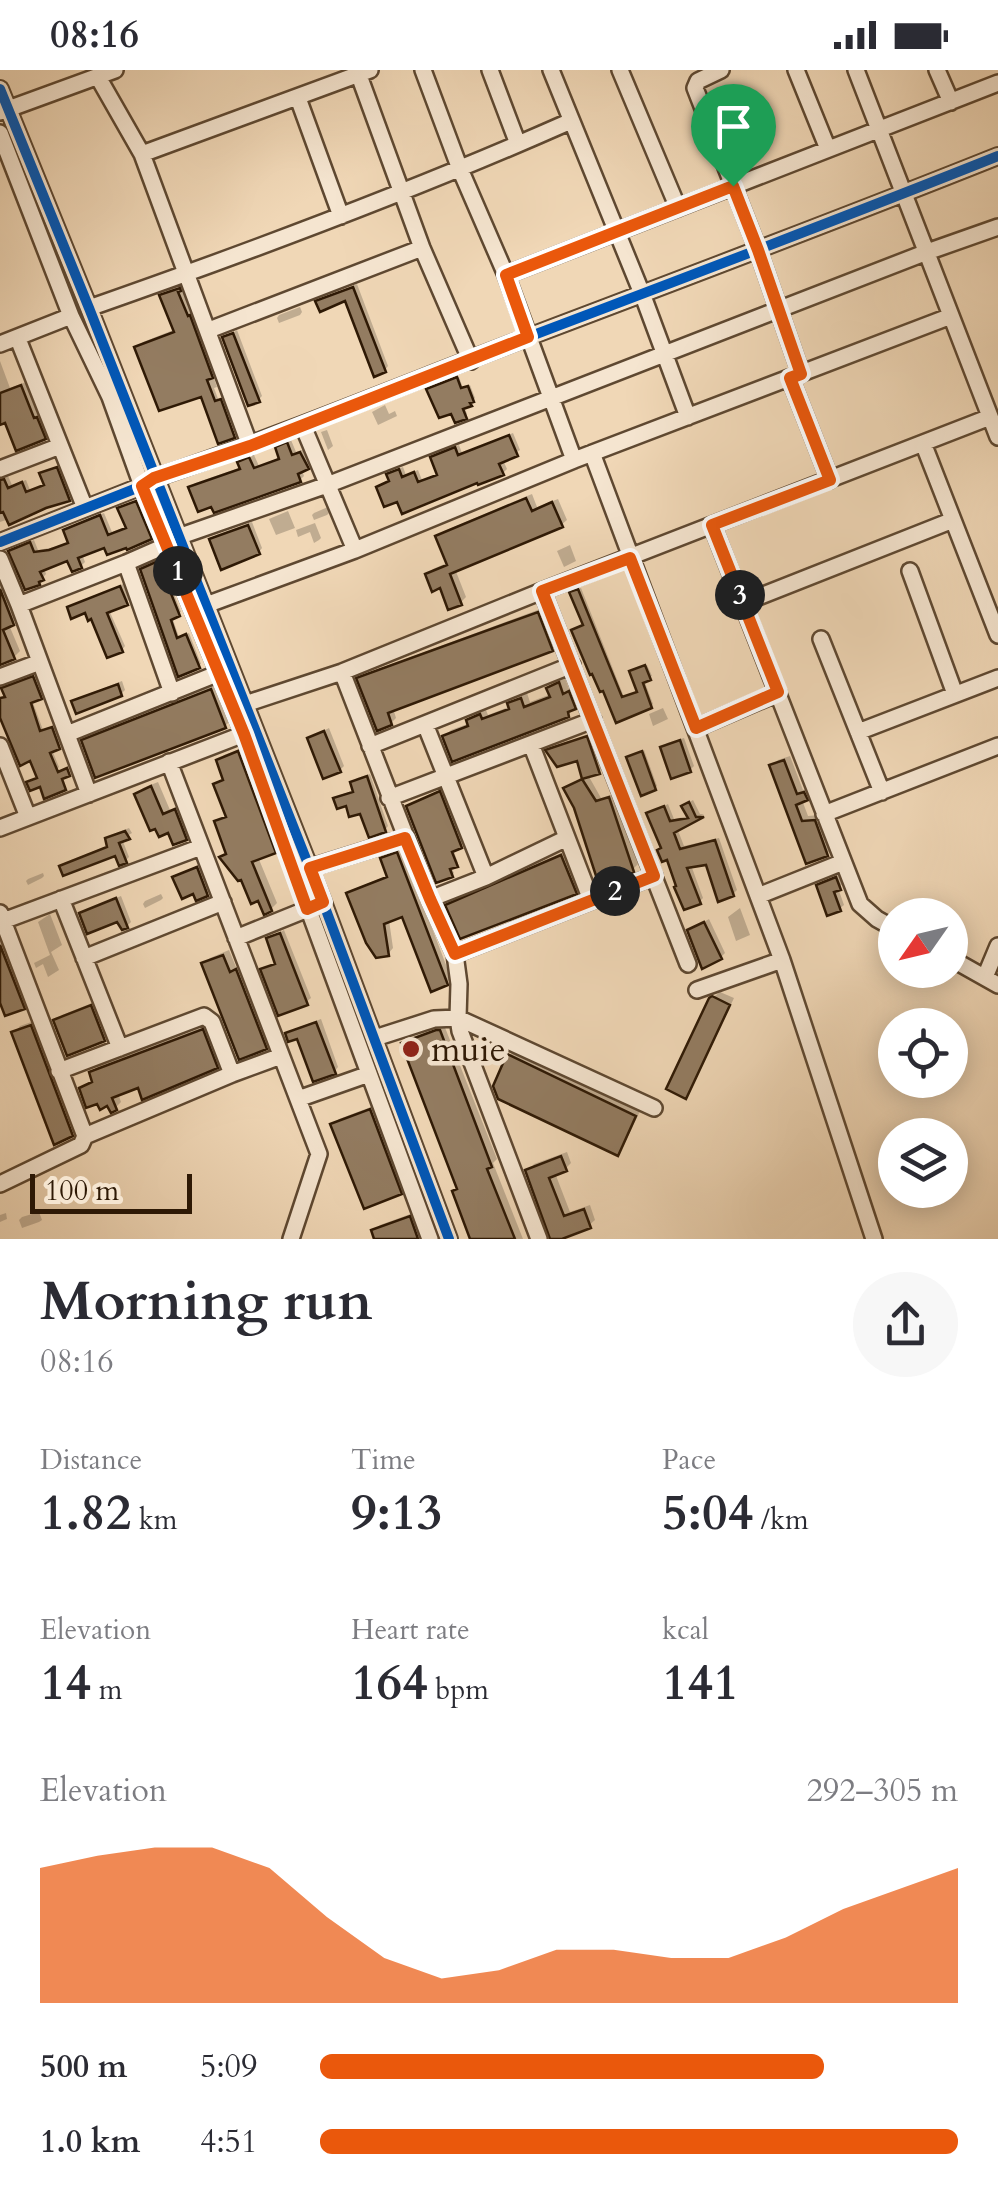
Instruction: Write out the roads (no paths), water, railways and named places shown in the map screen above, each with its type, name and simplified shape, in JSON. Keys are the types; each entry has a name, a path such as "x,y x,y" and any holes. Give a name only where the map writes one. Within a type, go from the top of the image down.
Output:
{"street":[{"path":"4,110 115,70"},
{"path":"423,70 506,275 574,460"},
{"path":"490,70 518,144"},
{"path":"551,70 688,417"},
{"path":"620,70 678,208"},
{"path":"721,70 698,81 695,88 779,310 830,480"},
{"path":"796,70 828,149"},
{"path":"856,70 998,436"},
{"path":"937,70 950,102"},
{"path":"142,154 362,72 400,192 471,361"},
{"path":"98,77 142,154 250,446"},
{"path":"506,275 998,83"},
{"path":"0,89 4,110 90,308 148,482"},
{"path":"298,98 341,216"},
{"path":"90,308 341,216 571,121"},
{"path":"0,133 71,316 173,541 430,1239"},
{"path":"0,542 998,156"},
{"path":"20,605 126,564 173,541 998,227"},
{"path":"208,330 422,248"},
{"path":"0,344 71,316"},
{"path":"206,605 951,316"},
{"path":"18,339 85,508"},
{"path":"245,704 342,672 990,417"},
{"path":"303,426 355,550"},
{"path":"924,443 953,520 994,610 998,635"},
{"path":"0,468 60,446"},
{"path":"592,453 782,960 874,1239"},
{"path":"743,602 953,520"},
{"path":"712,525 860,904 878,920"},
{"path":"173,541 206,605 310,868 449,1239"},
{"path":"0,559 89,794"},
{"path":"126,564 172,693"},
{"path":"910,571 955,694"},
{"path":"542,591 688,964"},
{"path":"821,639 882,792"},
{"path":"0,677 40,662"},
{"path":"370,746 572,666"},
{"path":"342,672 405,838 455,954 458,1018 466,1048 539,1239"},
{"path":"66,734 219,673"},
{"path":"858,732 998,678"},
{"path":"696,728 778,692"},
{"path":"390,798 593,720"},
{"path":"426,724 486,877"},
{"path":"0,828 244,734"},
{"path":"531,744 591,900"},
{"path":"0,746 28,817"},
{"path":"824,814 998,746"},
{"path":"169,762 319,1154 291,1239"},
{"path":"310,868 405,838"},
{"path":"430,899 567,838"},
{"path":"0,1166 3,1183 82,1145 85,1136 2,917 202,847"},
{"path":"758,896 844,862"},
{"path":"455,954 654,876"},
{"path":"61,899 120,1048"},
{"path":"84,958 223,902"},
{"path":"236,938 323,902"},
{"path":"968,968 992,981 998,946"},
{"path":"697,990 782,960"},
{"path":"59,1071 204,1016 212,1022 232,1074"},
{"path":"375,1038 434,1019 458,1018 654,1108"},
{"path":"85,1136 281,1056"},
{"path":"298,1099 369,1074"},
{"path":"415,1198 432,1192"}],"place":[{"name":"muie","path":"411,1049"}]}
